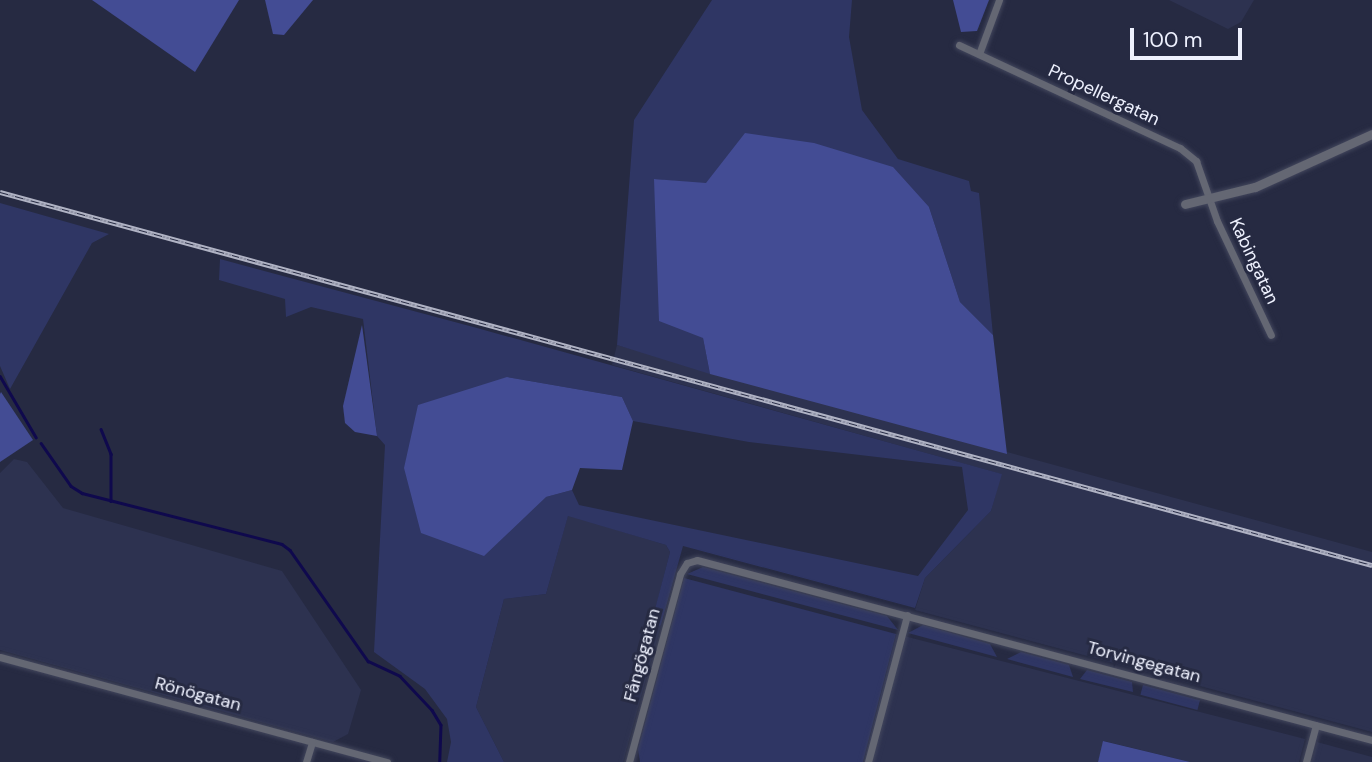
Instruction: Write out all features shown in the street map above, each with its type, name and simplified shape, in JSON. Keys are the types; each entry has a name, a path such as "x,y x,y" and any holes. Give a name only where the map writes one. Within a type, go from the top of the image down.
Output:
{"street":[{"path":"979,54 999,0"},
{"name":"Propellergatan","path":"959,46 1180,148 1196,161 1211,199"},
{"path":"1185,204 1211,199 1280,177 1372,135"},
{"name":"Kabingatan","path":"1211,199 1270,335"},
{"name":"Torvingegatan","path":"691,561 907,615 1372,740"},
{"name":"Fångögatan","path":"629,762 680,574 691,561"},
{"path":"868,762 907,615"},
{"name":"Rönögatan","path":"0,657 387,762"},
{"path":"1306,762 1316,725"},
{"path":"306,762 312,742"}],"shaded area":[{"path":"92,0 239,0 195,72"},
{"path":"265,0 313,0 284,35 273,34"},
{"path":"712,0 852,0 849,37 862,110 898,159 969,181 971,191 979,193 993,335 960,302 929,207 655,179 703,338 710,374 617,345 634,120"},
{"path":"953,0 989,0 977,31 961,32"},
{"path":"1169,0 1254,0 1241,22 1228,29"},
{"path":"745,133 814,143 893,167 929,207 960,302 993,335 1007,454 710,374 703,338 659,321 654,179 706,183"},
{"path":"0,203 109,234 92,243 10,389 0,366"},
{"path":"220,259 1002,474 991,511 925,578 915,608 683,546 661,625 649,632 670,552 666,545 568,516 546,594 504,599 476,707 504,762 447,762 451,742 447,719 425,689 374,652 385,445 377,436 363,319 311,307 286,317 285,299 219,280","holes":["507,377 622,397 633,421 749,442 962,467 968,510 918,576 579,505 572,490 546,497"]},
{"path":"362,325 377,436 355,432 345,423 343,406"},
{"path":"617,345 1372,552 1372,732 915,610 925,578 991,511 1001,474 612,365"},
{"path":"507,377 622,397 633,421 622,470 580,468 572,490 546,497 484,556 421,533 404,468 418,405"},
{"path":"1,392 33,440 0,462 0,394"},
{"path":"14,459 27,462 63,508 282,571 361,690 348,734 333,742 0,650 0,473"},
{"path":"568,515 666,545 670,552 650,631 661,625 623,762 504,762 476,707 504,599 546,594"},
{"path":"703,567 887,616 898,630 687,574"},
{"path":"684,578 896,634 863,762 640,762 638,749"},
{"path":"923,625 990,644 997,657 908,633"},
{"path":"896,634 1305,739 1299,762 1190,762 1104,741 1098,762 864,762"},
{"path":"1021,652 1069,665 1073,677 1007,659"},
{"path":"1087,670 1132,682 1133,692 1080,679"},
{"path":"1143,685 1200,700 1197,710 1140,695"},
{"path":"1103,741 1190,762 1098,762"},
{"path":"1317,742 1372,757 1372,762 1312,762"}],"waterway":[{"path":"0,376 36,437"},
{"path":"101,429 111,454 111,501"},
{"path":"41,443 71,486 82,493 282,544 290,550 368,661 400,676 432,710 441,725 440,762"}],"railway":[{"path":"0,192 1372,565"}]}
